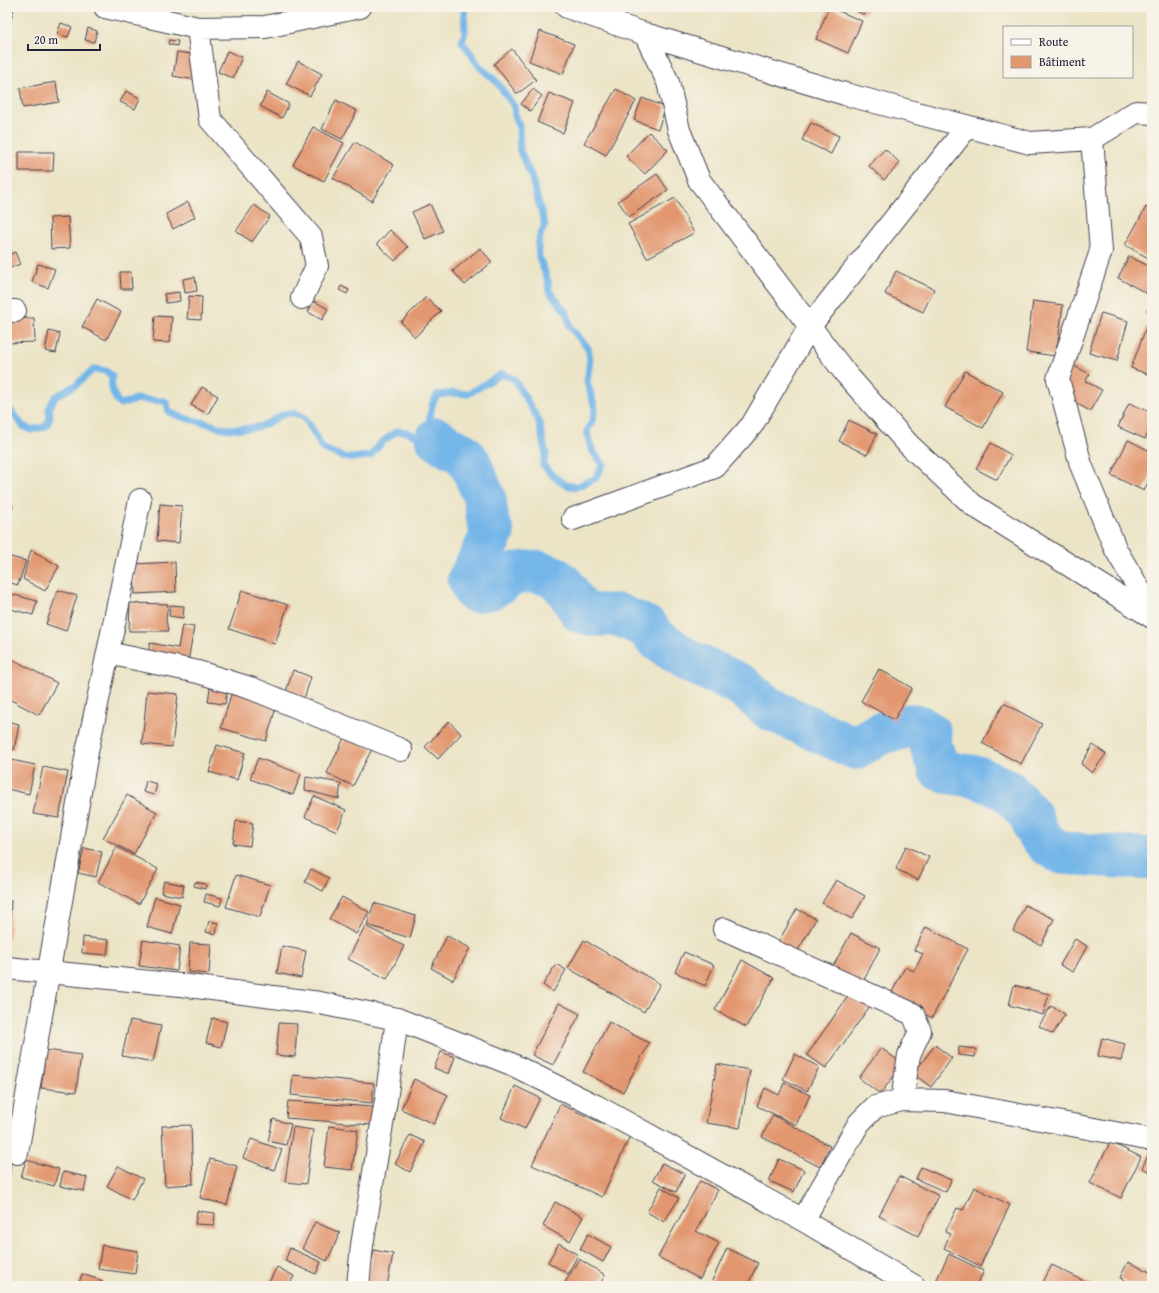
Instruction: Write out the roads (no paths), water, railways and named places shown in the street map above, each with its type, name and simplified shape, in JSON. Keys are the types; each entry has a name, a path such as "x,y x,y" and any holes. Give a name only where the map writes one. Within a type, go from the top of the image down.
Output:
{"street":[{"path":"106,7 198,28 265,27 360,7"},
{"path":"567,7 646,34 845,94 1030,143 1092,139 1147,109"},
{"path":"198,28 210,119 311,237 317,266 302,298"},
{"path":"646,34 668,82 679,130 699,180 846,374 908,444 973,505 1152,617"},
{"path":"572,519 715,467 752,425 810,326 967,127"},
{"path":"1092,139 1101,251 1058,379 1081,465 1089,486 1116,550 1152,611"},
{"path":"17,1153 50,972 87,752 140,500"},
{"path":"108,652 198,672 253,689 401,750"},
{"path":"724,929 913,1014 920,1031 909,1055 902,1100"},
{"path":"7,968 181,985 320,1003 397,1019 509,1063 596,1106 802,1220 914,1286"},
{"path":"358,1286 362,1245 386,1100 397,1019"},
{"path":"802,1220 859,1122 875,1107 902,1100 945,1101 1152,1140"}],"waterway":[{"path":"437,439 428,428 432,405 437,395 453,393 468,394 502,374 514,379 538,419 546,454 543,465 553,476 566,485 576,487 596,478 603,464 594,453 587,431 593,419 595,408 587,382 590,359 588,348 570,327 567,313 549,291 548,281 539,257 538,244 545,225 531,176 520,151 519,125 515,115 514,106 496,81 481,68 462,42 465,32 464,7"},
{"path":"7,406 23,426 31,430 44,427 47,425 50,417 49,408 55,397 76,385 94,369 106,371 112,376 113,391 115,398 120,404 135,399 164,401 167,404 169,412 184,418 222,428 238,429 258,427 284,414 294,413 300,415 310,425 322,448 343,457 351,458 370,456 382,442 397,431 407,432 422,439 437,439"},
{"path":"437,439 463,454 470,463 485,499 488,522 493,533 469,579 474,591 490,589 512,575 525,572 539,572 552,576 563,584 581,612 594,615 619,615 648,628 654,637 687,660 741,685 770,709 855,748 875,736 887,731 897,730 910,725 921,727 930,734 931,746 939,769 956,774 978,777 1008,791 1031,816 1036,831 1047,844 1061,853 1152,859"}]}
